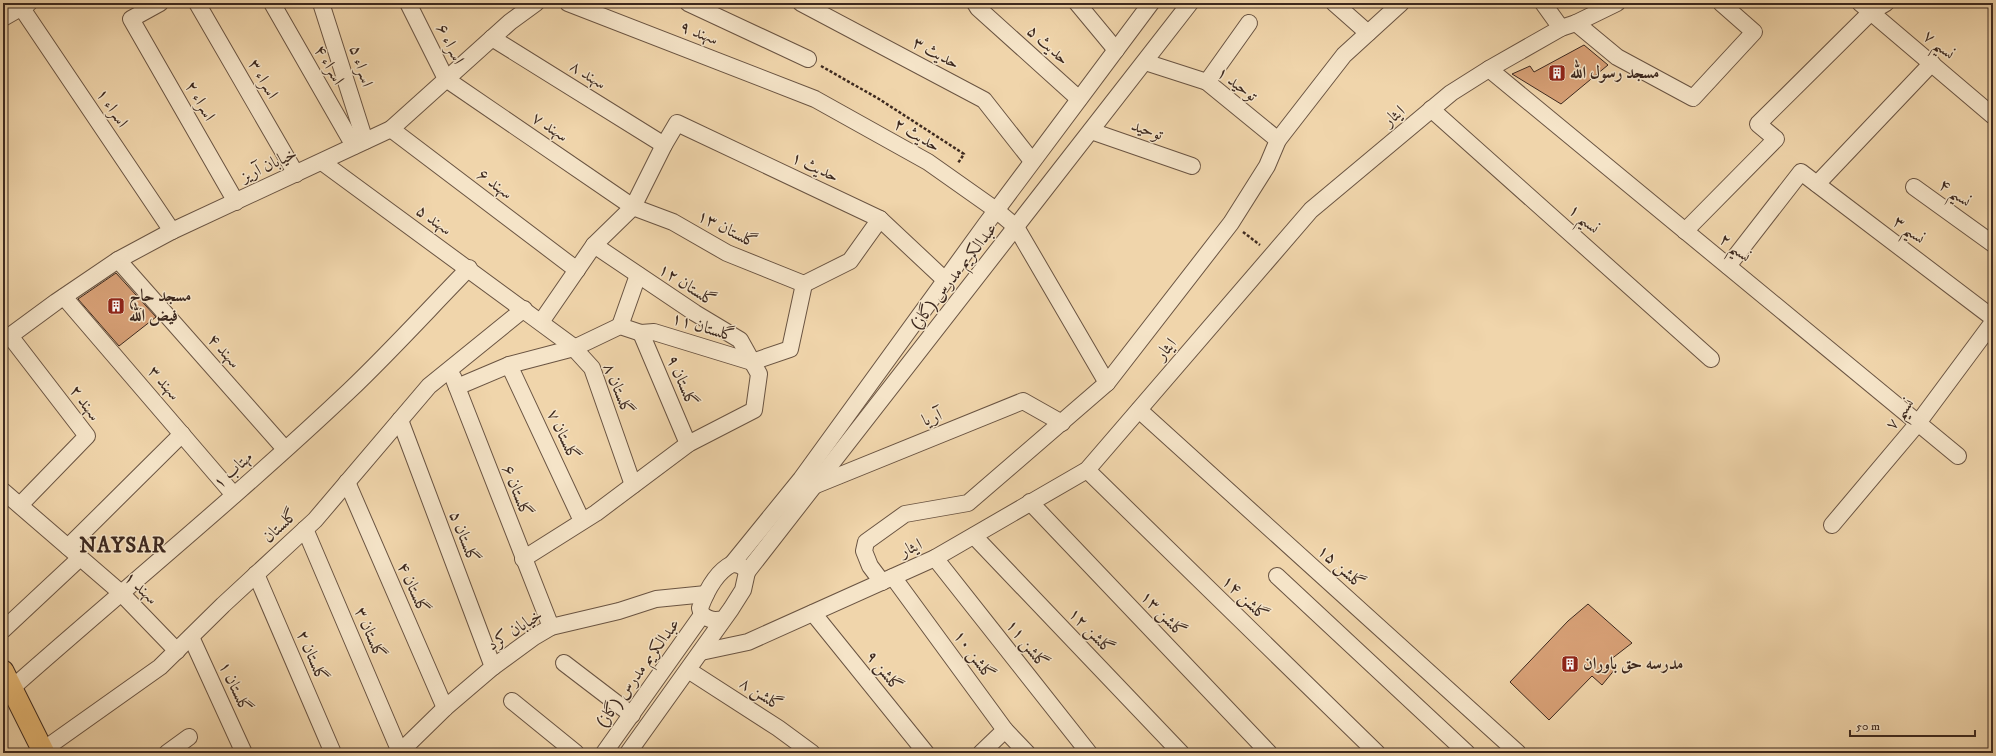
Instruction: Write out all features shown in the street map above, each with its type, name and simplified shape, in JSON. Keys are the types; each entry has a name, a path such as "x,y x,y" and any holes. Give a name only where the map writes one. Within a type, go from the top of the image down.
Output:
{"main road":[{"path":"7,680 43,752"}],"street":[{"name":"اسراء ۲","path":"160,3 132,19 236,202"},
{"name":"اسراء ۳","path":"197,3 296,174"},
{"name":"اسراء ۴","path":"272,3 359,144"},
{"name":"اسراء ۵","path":"321,3 359,144"},
{"name":"اسراء ۶","path":"408,3 446,79"},
{"name":"خیابان آریز","path":"7,338 118,260 172,231 391,129 510,22 536,3"},
{"name":"سهند ۹","path":"568,3 815,99"},
{"path":"688,3 808,59"},
{"name":"حدیث ۳","path":"801,3 984,100 1032,161"},
{"path":"1077,3 1116,50"},
{"name":"عبدالکریم مدرس (گاز)","path":"604,753 702,615 700,608 706,594 720,573 732,564 801,479 1032,161 1151,3"},
{"name":"عبدالکریم مدرس (گاز)","path":"747,572 1190,3"},
{"path":"1334,3 1368,33"},
{"name":"گلشن ۱۰","path":"1027,753 1005,730 888,579 870,566 864,551 866,542 905,514 968,503 1107,383 1231,223 1268,166 1278,140 1344,55 1401,3"},
{"path":"1544,3 1569,26 1617,57 1693,98 1754,32 1721,3"},
{"name":"ایثار","path":"701,652 748,642 935,558 1087,470 1311,210 1451,93 1488,69 1569,26 1617,3"},
{"path":"1685,232 1776,139 1758,124 1866,8 1886,3"},
{"path":"3,18 25,5"},
{"name":"اسراء ۱","path":"25,5 172,231"},
{"name":"حدیث ۵","path":"973,5 1079,99"},
{"name":"نسیم ۷","path":"1866,8 1993,116"},
{"path":"1207,82 1249,23"},
{"name":"سهند ۸","path":"492,38 664,145"},
{"name":"توحید ۱","path":"1145,62 1207,82 1278,140"},
{"path":"1817,184 1932,63"},
{"name":"نسیم ۲","path":"1488,69 1958,456"},
{"name":"سهند ۷","path":"446,79 633,207"},
{"name":"حدیث ۲","path":"815,99 928,162 996,210 1016,227 1107,383"},
{"name":"نسیم ۱","path":"1431,109 1711,359"},
{"name":"حدیث ۱","path":"664,145 677,122 880,219 945,280"},
{"name":"سهند ۶","path":"391,129 577,270"},
{"name":"توحید","path":"1090,131 1192,166"},
{"path":"541,322 594,245 633,207 664,145"},
{"name":"سهند ۵","path":"322,162 524,309"},
{"name":"نسیم ۳","path":"1728,266 1801,172 1993,318"},
{"name":"نسیم ۴","path":"1914,187 1993,244"},
{"name":"گلستان ۱۳","path":"633,207 673,222 727,253 804,284"},
{"path":"752,362 790,349 804,284 850,261 880,219"},
{"name":"گلستان ۱۲","path":"594,245 695,313 740,340 759,374 754,410 688,444"},
{"name":"سهند ۴","path":"118,260 285,449"},
{"name":"مهتاب ۱","path":"7,680 120,592 234,495 350,390 469,268"},
{"path":"457,387 509,365 574,348 620,326 638,275"},
{"name":"سهند ۳","path":"64,297 234,495"},
{"name":"گلستان ۸","path":"524,309 574,348 592,368 633,485"},
{"name":"گلستان","path":"43,752 160,667 305,529 429,386 524,309"},
{"name":"نسیم ۷","path":"1832,525 1918,423 1993,322"},
{"name":"گلستان ۱۱","path":"620,326 641,333 654,332 752,362"},
{"name":"گلستان ۹","path":"641,333 688,444"},
{"name":"سهند ۲","path":"7,338 87,436 20,505"},
{"name":"گلستان ۷","path":"509,365 582,521"},
{"name":"گلستان ۶","path":"450,368 550,627"},
{"name":"آریا","path":"814,486 1023,401 1062,423"},
{"name":"گلشن ۱۵","path":"1139,410 1518,753"},
{"name":"گلستان ۵","path":"400,420 493,667"},
{"path":"68,547 182,434"},
{"path":"523,559 582,521 688,444"},
{"name":"گلشن ۱۴","path":"1087,470 1377,753"},
{"name":"گلستان ۴","path":"346,482 445,708"},
{"name":"سهند ۱","path":"3,492 120,592 177,651"},
{"name":"گلشن ۱۳","path":"1030,502 1269,753"},
{"name":"گلستان ۳","path":"305,529 399,752"},
{"name":"گلشن ۱۲","path":"974,536 1181,753"},
{"path":"3,630 80,558"},
{"name":"گلشن ۱۱","path":"935,558 1089,753"},
{"path":"628,753 701,652 743,590 747,572 743,566 732,564"},
{"name":"گلستان ۲","path":"256,574 333,753"},
{"path":"1277,576 1467,753"},
{"name":"خیابان کرد","path":"399,752 445,708 493,667 550,627 619,611 656,599 706,594"},
{"name":"گلشن ۹","path":"813,613 926,753"},
{"path":"702,615 716,621 723,619"},
{"name":"گلستان ۱","path":"191,637 244,753"},
{"path":"564,663 632,715"},
{"name":"گلشن ۸","path":"688,670 778,728 812,753"},
{"path":"512,702 576,753"},
{"path":"981,753 1005,730"},
{"path":"167,753 189,737"}],"path":[{"path":"808,59 879,99 964,154 950,177"},
{"path":"1231,223 1273,255"}],"building":[{"name":"مسجد رسول الله","path":"1584,45 1608,65 1561,104 1512,74 1530,66 1534,72"},
{"name":"مسجد حاج فیض الله","path":"116,273 156,317 119,346 78,299"},
{"name":"مدرسه حق باوران","path":"1588,604 1632,643 1610,660 1616,668 1602,685 1592,676 1549,720 1510,682 1568,621"}],"place":[{"name":"مسجد رسول الله","path":"1557,73"},
{"name":"مسجد حاج فیض الله","path":"116,306"},
{"name":"مدرسه حق باوران","path":"1570,664"}],"district":[{"name":"NAYSAR","path":"123,546"}]}
